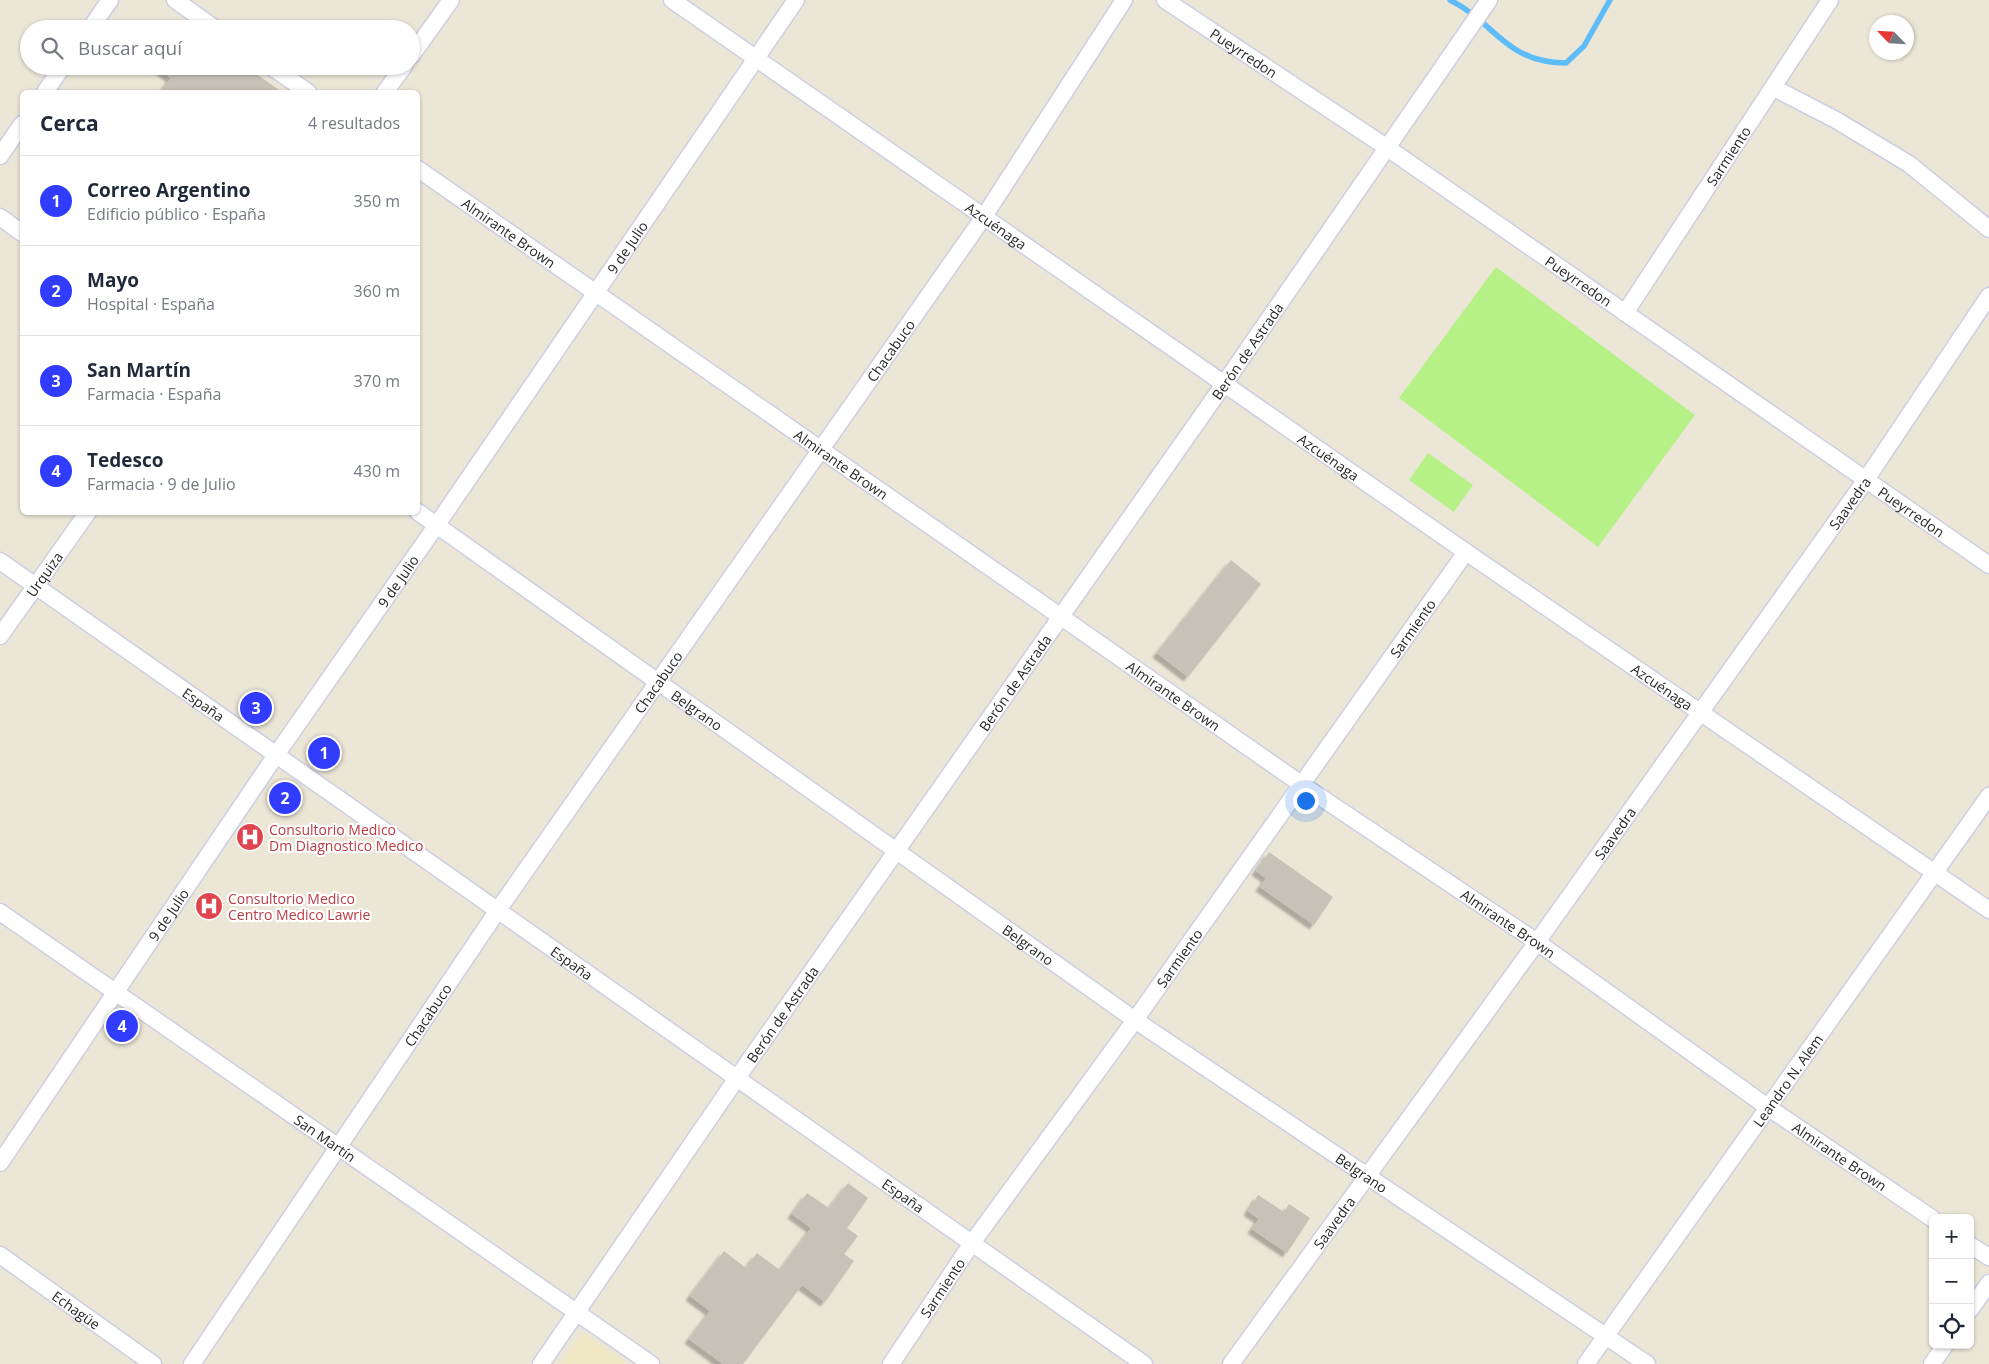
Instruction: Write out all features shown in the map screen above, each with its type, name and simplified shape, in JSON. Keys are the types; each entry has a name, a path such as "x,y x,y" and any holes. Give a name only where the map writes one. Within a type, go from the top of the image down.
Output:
{"street":[{"path":"96,20 110,0"},
{"path":"175,0 203,20"},
{"path":"420,43 451,0"},
{"name":"Azcuénaga","path":"672,0 1466,552 1935,871 1989,910"},
{"name":"9 de Julio","path":"0,1163 276,755 436,526 796,0"},
{"name":"Chacabuco","path":"192,1364 498,910 983,218 1124,0"},
{"name":"Pueyrredon","path":"1165,0 1386,147 1865,481 1989,565"},
{"name":"Berón de Astrada","path":"541,1364 737,1078 1224,384 1489,0"},
{"name":"Sarmiento","path":"1625,313 1830,0"},
{"path":"46,90 57,75"},
{"path":"283,75 305,90"},
{"path":"386,90 397,75"},
{"path":"1774,88 1836,120 1909,164 1989,229"},
{"path":"0,156 20,127"},
{"name":"Almirante Brown","path":"420,170 1301,784 1537,942 1769,1108 1929,1216"},
{"path":"0,217 20,232"},
{"name":"Saavedra","path":"1231,1364 1537,942 1865,481 1989,296"},
{"name":"Belgrano","path":"420,514 1135,1020 1647,1364"},
{"name":"Urquiza","path":"0,636 86,515"},
{"name":"Sarmiento","path":"891,1364 972,1243 1135,1020 1466,552"},
{"name":"España","path":"0,561 1144,1364"},
{"name":"Leandro N. Alem","path":"1586,1364 1989,796"},
{"name":"San Martín","path":"0,912 651,1364"},
{"path":"1974,1247 1989,1257"},
{"name":"Echagüe","path":"0,1255 153,1364"},
{"path":"1974,1304 1989,1283"},
{"path":"1932,1364 1942,1349"}],"shaded area":[{"path":"583,1333 627,1364 561,1364"}],"green space":[{"path":"1496,267 1695,415 1598,547 1399,398"},
{"path":"1428,453 1473,485 1454,512 1409,480"}],"building":[{"path":"167,75 258,75 279,90 162,90 171,78"},
{"path":"1231,560 1261,584 1188,677 1157,653"},
{"path":"1269,852 1333,897 1314,925 1260,887 1266,878 1256,871"},
{"path":"848,1183 868,1198 847,1228 858,1236 844,1254 854,1261 825,1302 802,1285 743,1364 723,1364 689,1339 710,1311 690,1296 724,1251 746,1268 757,1253 780,1270 811,1228 792,1214 807,1193 829,1208"},
{"path":"1258,1195 1284,1212 1289,1204 1310,1218 1287,1253 1252,1229 1259,1219 1248,1211"}],"waterway":[{"path":"1450,0 1466,9 1514,49 1545,61 1566,63 1584,46 1610,0"}],"place":[{"name":"San Martín","path":"256,708"},
{"name":"Correo Argentino","path":"324,753"},
{"name":"Mayo","path":"285,798"},
{"name":"Consultorio Medico Dm Diagnostico Medico","path":"250,837"},
{"name":"Consultorio Medico Centro Medico Lawrie","path":"209,906"},
{"name":"Tedesco","path":"122,1026"}]}
